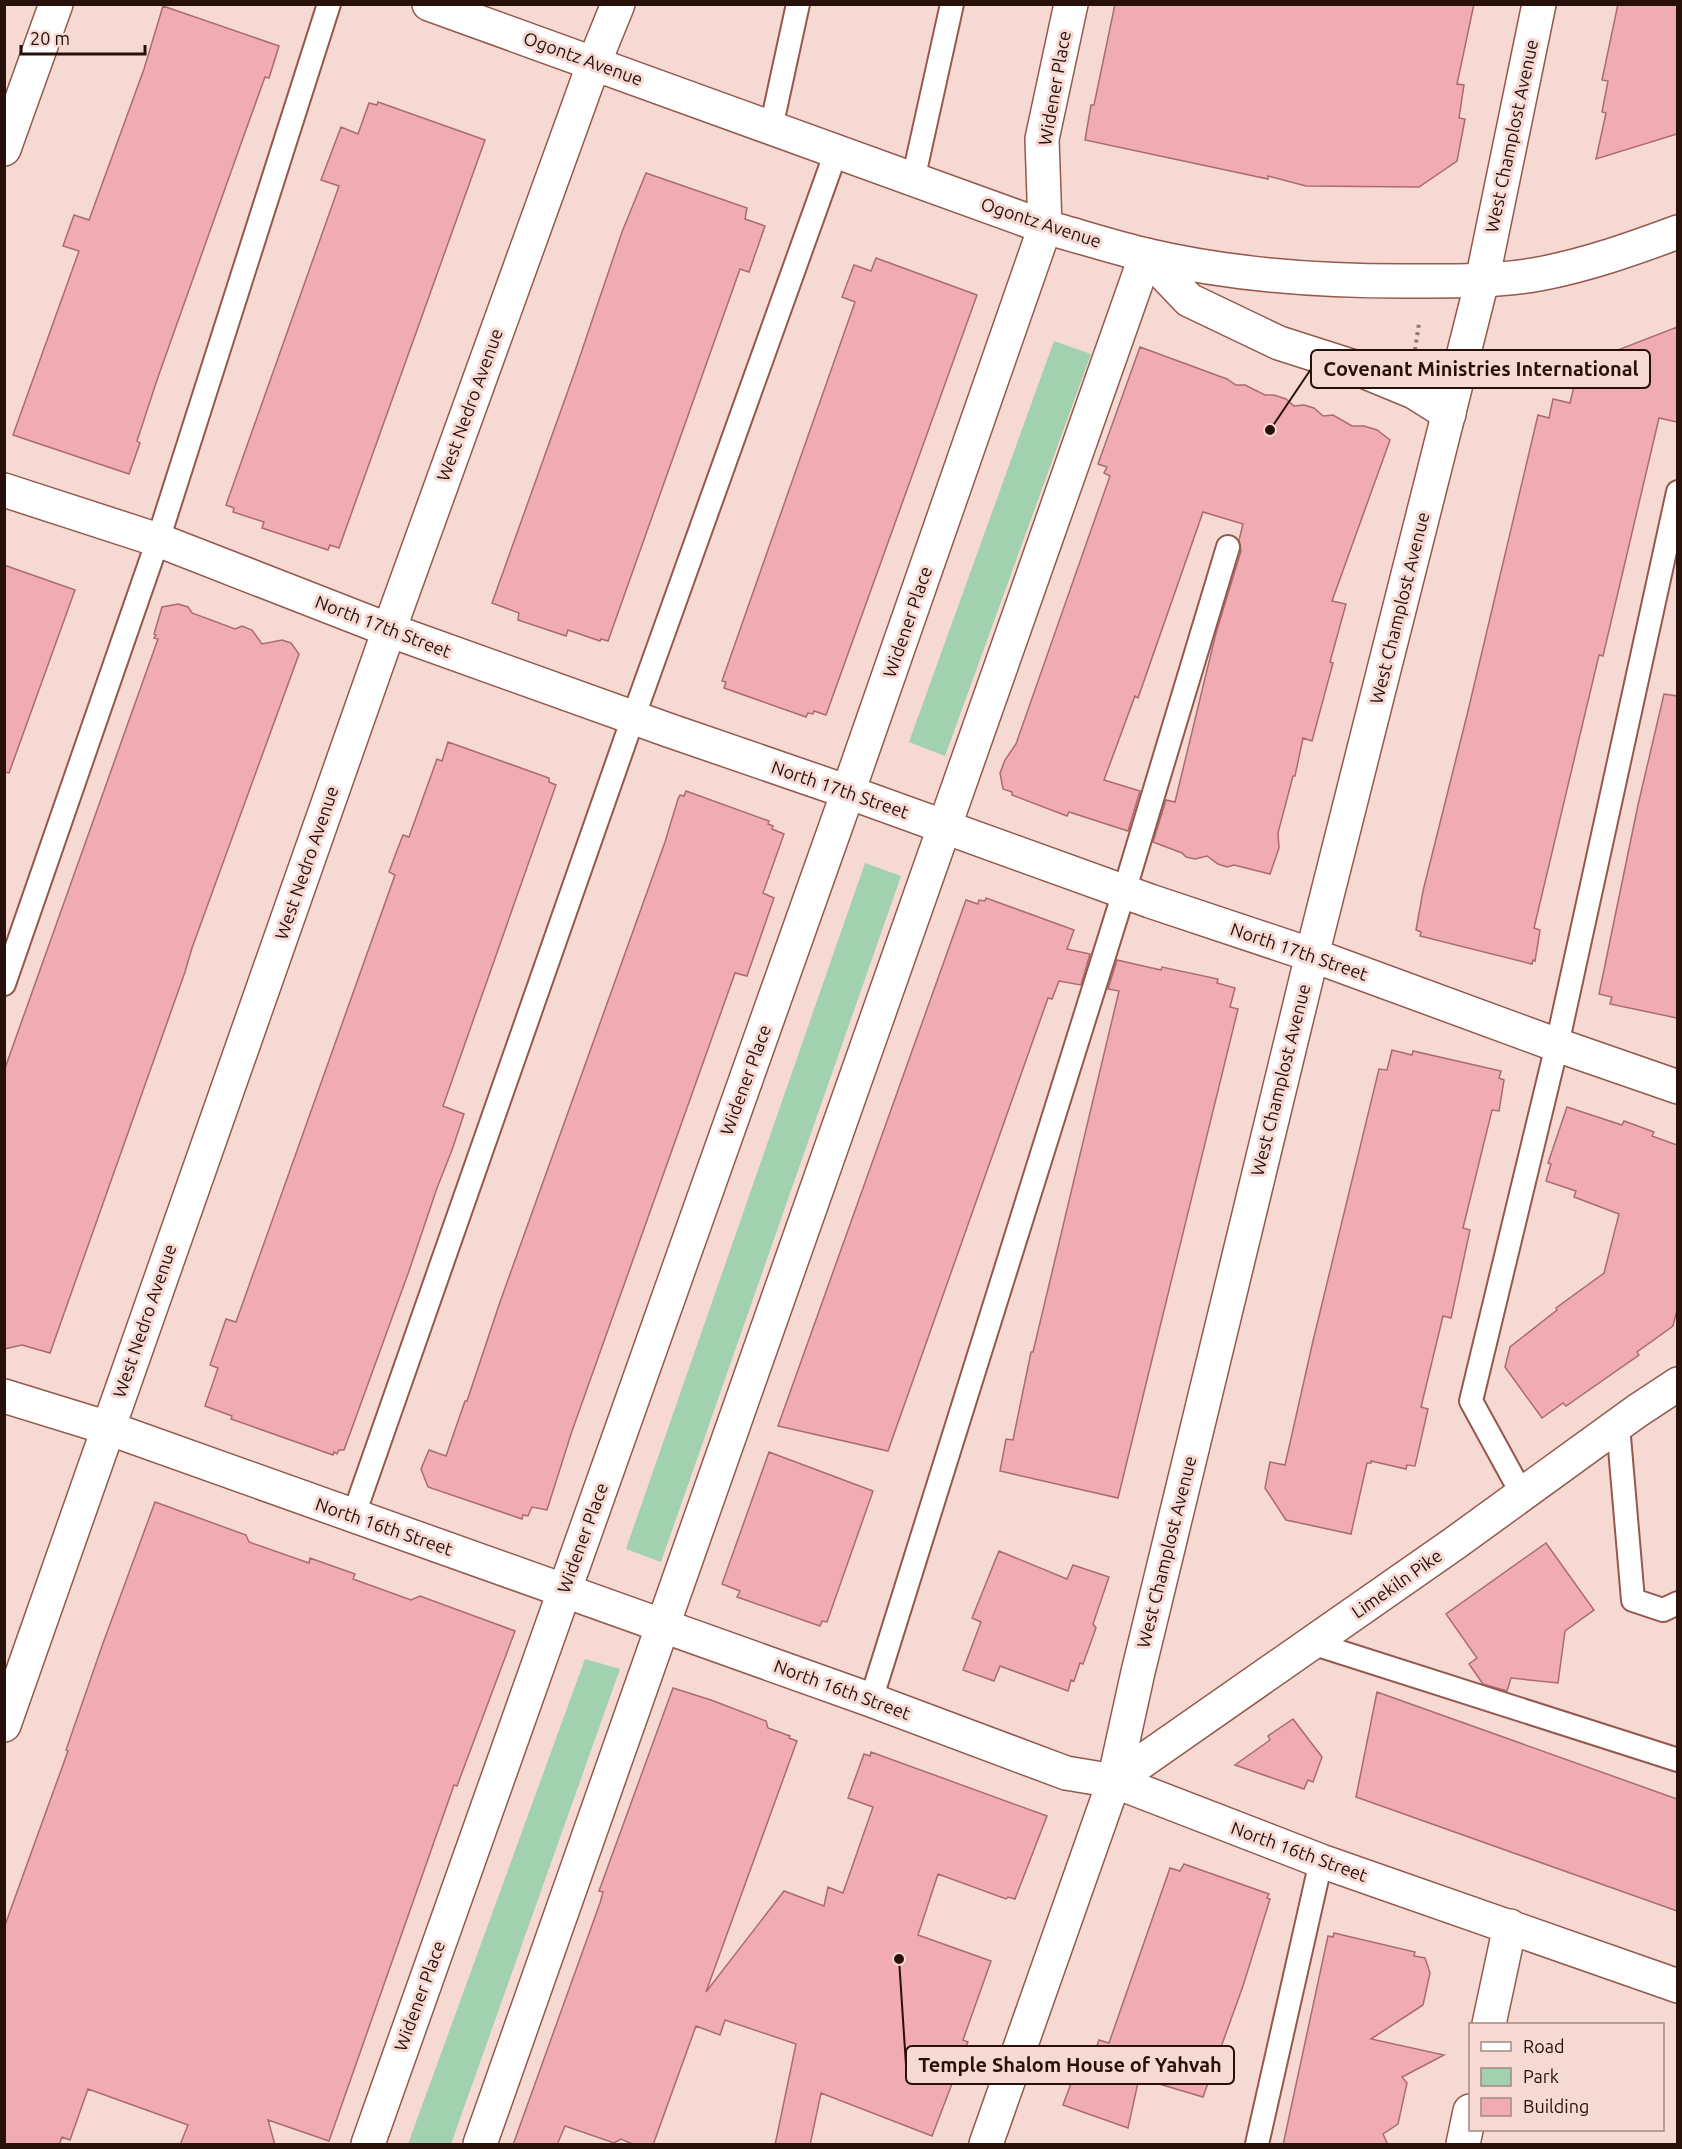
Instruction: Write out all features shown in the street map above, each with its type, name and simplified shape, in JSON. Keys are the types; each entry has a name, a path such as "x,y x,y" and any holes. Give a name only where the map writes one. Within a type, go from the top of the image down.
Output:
{"street":[{"path":"4,149 56,4"},
{"name":"Ogontz Avenue","path":"429,4 1045,227 1146,255 1216,268 1302,278 1385,282 1482,281 1576,266 1612,256 1677,232"},
{"name":"West Nedro Avenue","path":"4,1725 388,630 594,63 618,4"},
{"name":"Widener Place","path":"368,2145 848,792 1045,227 1042,139 1071,4"},
{"name":"West Champlost Avenue","path":"986,2145 1114,1781 1138,1672 1312,955 1482,281 1539,4"},
{"path":"480,2145 1146,255 1190,300 1279,343 1351,366 1414,392 1449,414"},
{"name":"North 17th Street","path":"4,490 158,540 388,630 944,826 1124,892 1312,955 1557,1046 1677,1087"},
{"name":"Limekiln Pike","path":"1114,1781 1677,1384"},
{"name":"North 16th Street","path":"4,1395 108,1428 353,1517 564,1590 1066,1773 1114,1781 1321,1861 1677,1986"},
{"path":"1489,2023 1510,1926"},
{"path":"1463,2145 1469,2116"}],"lane":[{"path":"4,984 158,540 329,4"},
{"path":"771,128 798,4"},
{"path":"913,180 952,4"},
{"path":"353,1517 633,718 836,152"},
{"path":"1522,1494 1471,1401 1557,1046 1677,492"},
{"path":"871,1700 1124,892 1228,547"},
{"path":"1618,1425 1633,1600 1663,1610 1677,1603"},
{"path":"1312,1643 1677,1760"},
{"path":"1257,2145 1321,1861"}],"path":[{"path":"1414,356 1419,322"}],"green space":[{"path":"1054,341 1091,354 945,756 909,742"},
{"path":"865,863 901,876 661,1562 626,1549"},
{"path":"585,1659 620,1669 451,2144 408,2144"}],"building":[{"path":"1115,4 1474,4 1457,84 1464,85 1459,118 1465,119 1457,161 1419,187 1306,186 1268,176 1268,179 1085,140"},
{"path":"1618,4 1677,4 1677,134 1596,159 1606,113 1602,112 1608,81 1602,80"},
{"path":"163,6 279,46 269,78 265,77 157,380 129,474 13,435 79,251 63,246 74,215 89,220 144,69"},
{"path":"378,102 485,140 339,548 330,545 328,550 262,528 264,522 233,512 234,508 226,505 339,186 321,180 341,127 358,134 369,103 377,105"},
{"path":"646,173 747,208 745,219 765,226 749,272 740,269 608,641 601,639 600,641 568,630 566,636 518,620 519,613 492,603 622,232"},
{"path":"876,258 977,295 826,715 814,711 813,714 808,713 806,717 724,688 726,682 722,681 855,302 842,297 854,265 871,271"},
{"path":"1677,327 1677,422 1659,418 1603,656 1599,655 1534,928 1540,930 1535,961 1533,960 1532,964 1420,936 1421,932 1416,930 1423,891 1538,415 1549,418 1553,399 1570,403 1577,374 1588,376 1592,360"},
{"path":"1140,347 1227,379 1236,385 1245,385 1265,395 1286,399 1294,406 1304,405 1314,408 1323,416 1333,415 1352,426 1364,426 1377,430 1390,440 1332,601 1346,604 1330,662 1333,663 1312,741 1303,738 1295,776 1293,776 1278,833 1279,848 1270,874 1234,865 1227,867 1207,856 1195,859 1186,857 1182,853 1153,842 1166,800 1175,802 1216,633 1241,551 1239,540 1243,524 1203,512 1138,698 1135,696 1104,780 1140,791 1128,831 1069,812 1067,816 1012,795 1012,792 1003,789 1000,773 1005,760 1016,744 1110,476 1104,473 1107,467 1098,464"},
{"path":"4,565 75,590 9,773 4,772"},
{"path":"178,604 188,607 192,613 235,629 242,626 252,630 262,644 282,640 291,643 299,654 192,948 50,1353 22,1345 4,1349 4,1071 158,639 154,638 156,635 154,634 162,607"},
{"path":"1664,694 1677,696 1677,1018 1610,1004 1612,997 1599,994 1638,805"},
{"path":"448,742 549,778 549,782 556,785 443,1106 464,1114 344,1450 339,1450 337,1454 334,1452 333,1455 231,1419 232,1416 205,1406 218,1368 210,1365 226,1319 236,1322 395,875 389,872 396,853 403,835 409,837 437,759 442,761"},
{"path":"686,791 769,821 768,824 773,826 772,829 784,834 763,893 774,898 747,976 735,973 572,1431 547,1510 532,1507 528,1516 523,1515 522,1519 428,1487 421,1469 429,1450 446,1456 665,842 678,799 680,795 684,796"},
{"path":"986,898 1074,930 1067,949 1090,954 1081,985 1059,981 1052,999 1048,998 888,1451 778,1426 966,900 978,904 979,900 985,901"},
{"path":"1117,960 1218,979 1217,983 1235,988 1230,1007 1238,1009 1118,1498 1000,1471 1006,1439 1013,1440 1031,1352 1033,1352 1119,991 1108,989"},
{"path":"1392,1050 1412,1055 1413,1051 1501,1071 1499,1078 1504,1080 1499,1111 1492,1110 1463,1228 1470,1230 1451,1318 1443,1316 1421,1407 1428,1409 1415,1466 1407,1465 1406,1469 1371,1461 1367,1463 1351,1534 1286,1520 1265,1488 1270,1462 1285,1465 1379,1069 1387,1070"},
{"path":"1567,1107 1622,1125 1624,1121 1654,1132 1652,1136 1677,1145 1677,1310 1673,1326 1637,1352 1639,1355 1566,1406 1563,1403 1542,1418 1505,1367 1510,1347 1557,1310 1556,1308 1604,1273 1619,1214 1574,1197 1576,1191 1546,1181 1551,1164 1548,1163"},
{"path":"769,1452 873,1491 827,1622 822,1621 820,1626 737,1597 740,1591 722,1584"},
{"path":"155,1502 246,1535 249,1542 309,1563 310,1558 355,1574 353,1579 411,1600 420,1596 515,1631 457,1786 454,1785 329,2141 268,2120 275,2145 180,2145 188,2125 88,2089 70,2140 62,2137 59,2145 4,2145 4,1928 68,1751 66,1750 102,1646"},
{"path":"1546,1543 1594,1610 1565,1631 1558,1683 1511,1678 1507,1691 1483,1684 1469,1664 1477,1658 1446,1614"},
{"path":"999,1551 1067,1579 1073,1565 1109,1577 1093,1624 1096,1628 1083,1664 1080,1663 1068,1691 1000,1666 994,1681 963,1670 981,1622 972,1618"},
{"path":"673,1688 766,1721 768,1728 797,1741 706,1992 784,1891 824,1906 828,1887 843,1893 873,1807 848,1798 864,1754 870,1756 871,1752 1047,1816 1015,1899 1008,1897 1006,1899 938,1874 918,1935 991,1961 963,2040 968,2042 932,2136 821,2093 810,2145 775,2145 796,2044 725,2020 720,2035 696,2026 653,2145 635,2145 621,2139 614,2143 565,2126 557,2145 513,2145 600,1903 603,1892 599,1891"},
{"path":"1377,1692 1677,1799 1677,1911 1356,1797"},
{"path":"1293,1719 1322,1757 1313,1782 1308,1780 1304,1789 1235,1765 1270,1740 1268,1736"},
{"path":"1184,1864 1269,1894 1267,1898 1270,1899 1243,1986 1203,2097 1139,2078 1128,2128 1063,2105 1076,2070 1087,2074 1099,2040 1109,2043 1170,1868 1180,1871"},
{"path":"1334,1933 1415,1952 1414,1956 1425,1958 1430,1973 1423,2005 1371,2039 1444,2055 1402,2077 1407,2083 1398,2124 1383,2134 1388,2145 1283,2145 1328,1936 1333,1937"}],"place":[{"name":"Covenant Ministries International","path":"1270,430"},
{"name":"Temple Shalom House of Yahvah","path":"899,1959"}]}
